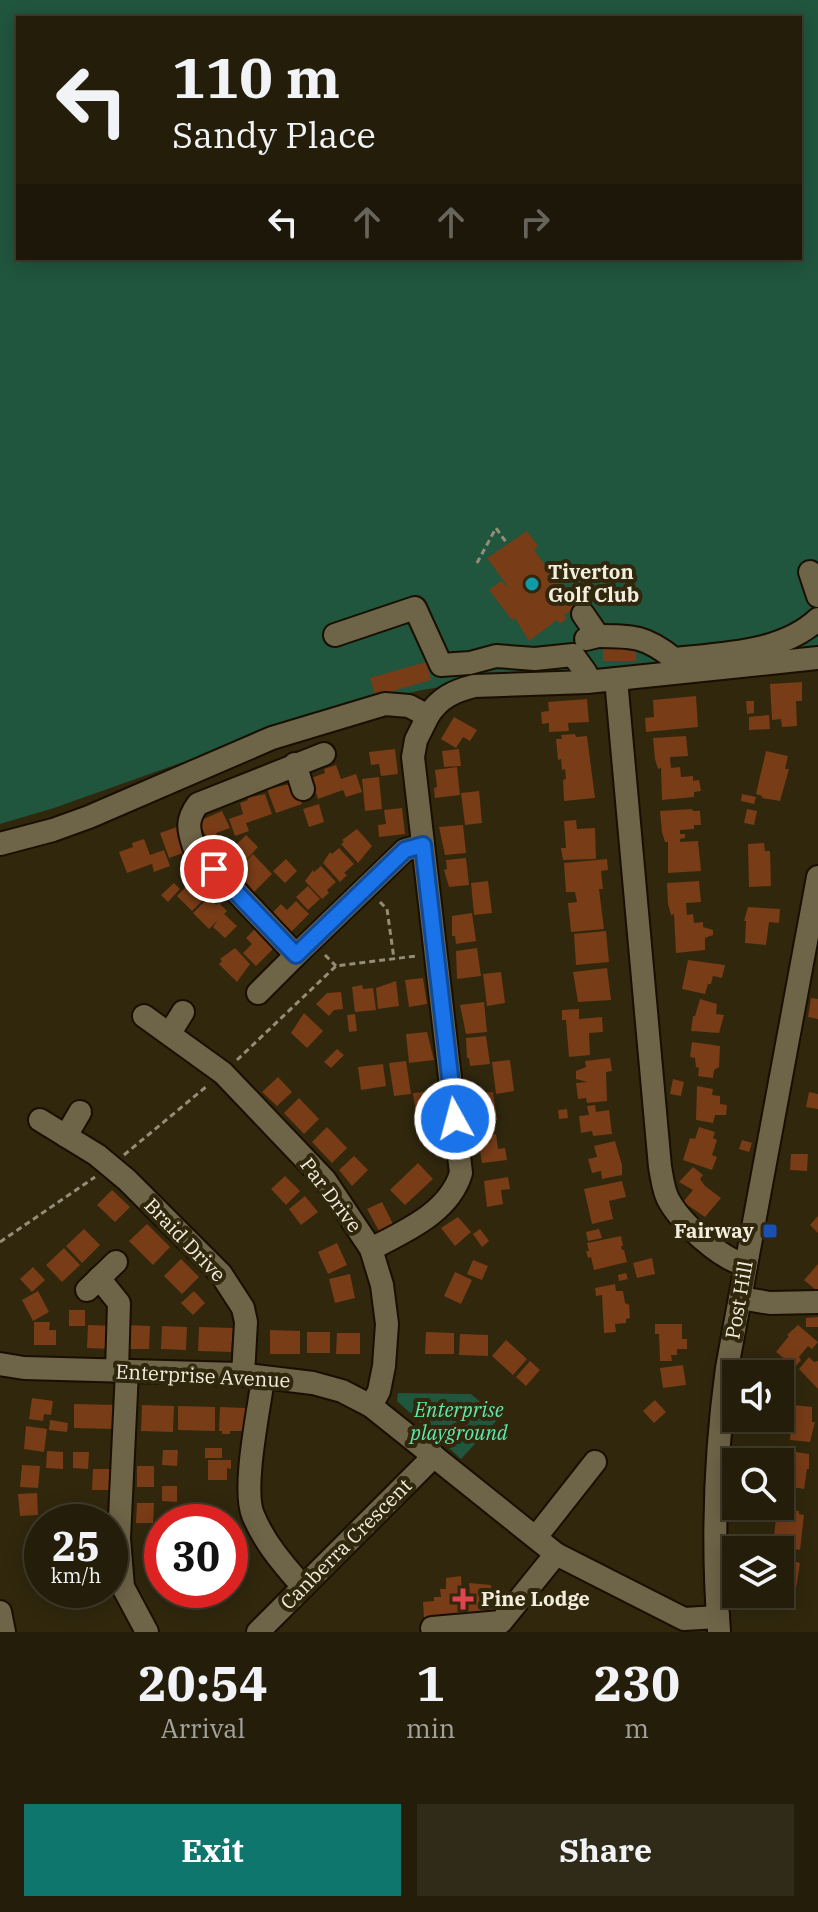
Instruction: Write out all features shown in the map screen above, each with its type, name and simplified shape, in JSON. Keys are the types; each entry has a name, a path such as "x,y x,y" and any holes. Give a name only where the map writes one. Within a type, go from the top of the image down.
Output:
{"street":[{"path":"810,572 818,596"},
{"path":"335,635 415,608 441,665 470,663 496,656 535,659 573,655 586,673 587,682"},
{"path":"583,614 592,638 637,636 655,643 674,659 736,652 794,637 818,619"},
{"path":"371,1249 426,1220 458,1184 461,1173 414,747 428,716 440,700 460,689 474,686 587,682 818,658"},
{"path":"470,663 474,686"},
{"path":"616,679 660,1167 665,1191 669,1201 700,1236 723,1256 746,1265"},
{"path":"0,844 89,817 272,738 385,704 409,706 428,716"},
{"path":"296,955 194,847 188,826 189,816 198,804 324,754"},
{"path":"295,764 303,789"},
{"path":"258,993 405,850 423,845"},
{"name":"Post Hill","path":"718,1624 714,1563 717,1441 727,1368 818,877"},
{"path":"170,1033 183,1012"},
{"name":"Par Drive","path":"144,1016 223,1073 325,1180 371,1249 382,1285 387,1324 384,1366 379,1391 371,1406"},
{"path":"66,1136 80,1112"},
{"name":"Braid Drive","path":"40,1120 97,1155 127,1180 221,1274 243,1308 253,1377 252,1512 272,1551 303,1587"},
{"path":"116,1262 93,1284 119,1303 122,1371 119,1538 123,1587 147,1632"},
{"path":"740,1298 770,1303 818,1302"},
{"name":"Enterprise Avenue","path":"0,1364 24,1368 253,1377 313,1383 342,1391 371,1406 556,1554 684,1619 718,1624"},
{"name":"Canberra Crescent","path":"258,1632 434,1456"},
{"path":"536,1537 595,1462"},
{"path":"432,1628 501,1622 556,1554"},
{"path":"0,1612 4,1632"}],"path":[{"path":"477,563 496,528 506,542"},
{"path":"366,887 387,909 394,959"},
{"path":"223,1073 336,966 435,953"}],"green space":[{"name":"Tiverton Golf Club","path":"0,0 818,0 818,651 484,680 422,690 307,718 54,808 0,824"},
{"name":"Enterprise playground","path":"398,1393 471,1394 499,1418 461,1459 397,1401"}],"building":[{"name":"Tiverton Golf Club","path":"527,531 538,546 534,550 576,607 564,615 567,618 560,624 557,620 529,641 515,618 512,620 489,590 501,581 509,588 487,558"},
{"path":"603,640 636,641 636,661 603,661"},
{"path":"426,662 431,680 375,696 370,678"},
{"path":"802,682 802,701 796,701 797,726 782,727 781,719 772,720 770,684"},
{"path":"696,696 698,727 646,732 645,718 654,717 653,700"},
{"path":"587,699 589,722 568,723 569,731 549,732 549,723 542,724 541,712 549,711 548,702"},
{"path":"746,701 754,701 754,713 747,714"},
{"path":"769,715 770,729 749,730 749,717"},
{"path":"454,717 477,730 470,741 463,737 456,748 441,739"},
{"path":"575,734 576,737 587,736 595,798 564,801 565,769 562,770 561,759 558,760 556,739 562,739 561,735"},
{"path":"686,736 688,756 670,757 671,768 680,767 681,777 693,776 693,781 699,780 701,791 694,792 694,797 662,800 661,768 658,769 655,759 653,738"},
{"path":"395,749 398,774 381,776 379,764 371,765 369,752"},
{"path":"459,749 461,766 444,767 442,751"},
{"path":"766,751 788,756 785,769 789,769 780,801 756,794"},
{"path":"336,765 341,779 356,774 362,792 346,797 343,790 318,799 311,778"},
{"path":"457,767 460,795 435,798 435,770"},
{"path":"379,777 382,809 365,811 362,779"},
{"path":"295,783 302,804 276,813 267,789"},
{"path":"479,791 482,823 465,825 461,793"},
{"path":"265,794 272,814 246,823 249,831 235,836 229,819 243,814 240,803"},
{"path":"742,794 756,797 754,804 741,801"},
{"path":"319,804 324,822 309,827 303,809"},
{"path":"402,808 405,834 379,837 378,825 386,824 384,810"},
{"path":"747,809 757,811 754,825 744,823"},
{"path":"222,811 230,828 216,833 220,841 210,846 199,821"},
{"path":"660,811 700,811 701,825 680,830 685,838 680,842 698,841 701,871 668,873 668,842 665,842 662,832"},
{"path":"576,820 577,829 595,828 596,859 563,860 561,848 566,848 564,821"},
{"path":"463,825 466,853 445,855 439,827"},
{"path":"177,827 186,852 169,858 160,833"},
{"path":"357,829 372,846 358,863 341,844"},
{"path":"246,835 258,847 246,860 234,847"},
{"path":"144,839 150,855 164,850 170,866 154,872 152,864 127,873 119,852"},
{"path":"764,843 765,851 770,851 771,886 749,887 748,844"},
{"path":"339,848 354,864 340,882 323,863 330,852 332,854"},
{"path":"253,854 272,874 254,892 237,870"},
{"path":"466,858 469,885 449,887 444,870 447,869 446,860"},
{"path":"286,859 297,871 285,883 273,871"},
{"path":"607,859 608,870 601,871 603,889 599,889 604,929 571,932 568,903 577,902 575,892 566,892 564,863"},
{"path":"321,866 336,882 322,899 305,881 313,870"},
{"path":"194,879 207,896 192,911 177,896"},
{"path":"488,881 492,913 474,915 471,883"},
{"path":"699,881 701,902 686,903 687,915 693,914 694,923 703,922 703,927 713,930 713,935 705,938 705,950 676,953 674,914 671,915 668,904 667,883"},
{"path":"174,883 180,889 168,902 161,895"},
{"path":"308,886 320,899 308,910 296,897"},
{"path":"209,897 227,911 224,914 237,926 225,938 213,927 218,920 209,929 193,913"},
{"path":"296,901 309,914 291,932 272,913 281,904 287,910"},
{"path":"748,907 780,909 779,923 769,922 766,945 745,943 744,921"},
{"path":"472,913 476,941 456,944 455,936 452,936 452,916"},
{"path":"255,929 274,948 256,966 243,953 252,944 246,938"},
{"path":"606,931 609,962 576,965 574,934"},
{"path":"235,948 250,964 237,982 219,964 220,959"},
{"path":"477,948 481,976 457,979 456,951"},
{"path":"688,960 725,965 722,978 713,976 705,994 682,989"},
{"path":"607,968 611,1000 578,1002 573,972"},
{"path":"501,972 505,1003 487,1006 483,974"},
{"path":"423,978 427,1004 409,1007 405,980"},
{"path":"396,981 399,1006 378,1009 376,988"},
{"path":"362,985 363,989 373,988 376,1010 355,1012 352,987"},
{"path":"341,992 343,1009 334,1010 329,1016 316,1004 327,993"},
{"path":"811,998 818,999 818,1019 808,1017"},
{"path":"700,999 717,1004 716,1014 724,1015 719,1033 691,1031"},
{"path":"484,1002 487,1032 466,1034 460,1005"},
{"path":"579,1009 579,1019 602,1017 603,1032 589,1033 590,1055 569,1057 566,1020 562,1020 562,1010"},
{"path":"304,1013 323,1031 307,1048 291,1033"},
{"path":"355,1014 357,1031 349,1032 347,1015"},
{"path":"427,1032 434,1060 409,1063 406,1034"},
{"path":"486,1036 490,1064 470,1066 466,1038"},
{"path":"692,1042 720,1046 719,1067 714,1070 713,1078 698,1076 695,1058 690,1057"},
{"path":"337,1049 344,1055 331,1068 324,1062"},
{"path":"610,1058 612,1071 606,1072 607,1101 587,1103 586,1098 578,1099 576,1083 587,1082 576,1079 576,1071 586,1067 585,1061"},
{"path":"510,1060 514,1091 496,1094 492,1062"},
{"path":"406,1061 411,1094 394,1096 389,1063"},
{"path":"383,1064 386,1086 361,1090 358,1067"},
{"path":"278,1077 292,1092 277,1106 262,1092"},
{"path":"673,1079 684,1082 681,1096 670,1094"},
{"path":"697,1086 713,1089 712,1095 720,1096 720,1104 727,1105 726,1115 715,1115 713,1123 696,1120"},
{"path":"437,1091 437,1119 417,1121 413,1093"},
{"path":"493,1092 497,1120 476,1123 473,1094"},
{"path":"809,1092 818,1094 818,1109 806,1107"},
{"path":"299,1098 319,1119 304,1134 284,1113"},
{"path":"595,1105 596,1112 609,1110 612,1134 593,1136 592,1131 581,1133 579,1116 589,1115 587,1106"},
{"path":"567,1109 568,1118 559,1119 558,1110"},
{"path":"442,1121 447,1143 423,1146 420,1124"},
{"path":"327,1127 347,1148 332,1163 312,1142"},
{"path":"699,1127 715,1132 713,1138 717,1140 712,1155 717,1157 712,1170 683,1160 690,1138 695,1139"},
{"path":"496,1134 498,1149 505,1148 507,1160 482,1163 478,1137"},
{"path":"742,1140 752,1143 749,1152 739,1149"},
{"path":"615,1141 622,1175 602,1179 601,1171 592,1173 588,1159 597,1157 594,1146"},
{"path":"791,1154 808,1154 807,1171 790,1170"},
{"path":"354,1156 368,1170 352,1186 339,1170"},
{"path":"418,1163 433,1179 405,1205 390,1190"},
{"path":"693,1167 703,1175 700,1179 705,1186 721,1198 705,1217 683,1202 693,1190 679,1182"},
{"path":"285,1176 300,1191 286,1205 271,1189"},
{"path":"508,1177 510,1189 501,1190 503,1204 487,1207 484,1181"},
{"path":"622,1181 626,1197 609,1201 613,1219 592,1224 584,1189"},
{"path":"112,1190 130,1207 115,1222 97,1205"},
{"path":"305,1196 318,1212 301,1225 289,1209"},
{"path":"382,1202 393,1224 379,1231 367,1209"},
{"path":"818,1216 818,1233 810,1225"},
{"path":"458,1217 471,1232 455,1246 441,1228"},
{"path":"147,1224 170,1247 153,1265 129,1241"},
{"path":"84,1229 100,1245 82,1263 66,1246"},
{"path":"480,1229 489,1241 482,1247 473,1234"},
{"path":"599,1229 602,1238 588,1241 586,1232"},
{"path":"621,1236 627,1262 594,1270 586,1251 589,1251 587,1243"},
{"path":"337,1243 347,1265 328,1274 318,1252"},
{"path":"64,1248 80,1265 62,1282 46,1265"},
{"path":"652,1258 655,1274 637,1278 633,1263"},
{"path":"181,1259 199,1277 182,1294 164,1276"},
{"path":"473,1260 488,1266 482,1280 467,1274"},
{"path":"818,1264 818,1290 817,1291 804,1280"},
{"path":"33,1267 45,1280 32,1292 20,1279"},
{"path":"455,1272 472,1280 461,1304 444,1296"},
{"path":"626,1273 628,1279 619,1281 618,1275"},
{"path":"350,1274 355,1298 335,1303 329,1279"},
{"path":"615,1284 616,1291 623,1291 630,1318 626,1319 626,1323 615,1324 616,1332 604,1333 602,1295 596,1296 595,1288"},
{"path":"38,1291 49,1312 33,1321 22,1300"},
{"path":"194,1291 205,1303 193,1315 181,1303"},
{"path":"69,1310 85,1310 85,1326 69,1326"},
{"path":"818,1317 818,1327 806,1327 806,1318"},
{"path":"34,1322 50,1322 49,1330 56,1330 56,1345 34,1345"},
{"path":"655,1324 682,1324 682,1339 687,1339 687,1349 677,1349 677,1355 671,1355 672,1361 660,1361 659,1334 655,1334"},
{"path":"88,1325 113,1326 112,1349 87,1348"},
{"path":"125,1325 150,1326 149,1349 125,1349"},
{"path":"798,1325 818,1342 812,1349 808,1346 795,1367 794,1360 786,1360 776,1352"},
{"path":"162,1326 187,1327 186,1350 161,1349"},
{"path":"199,1327 233,1328 231,1352 198,1351"},
{"path":"270,1330 300,1331 300,1354 270,1354"},
{"path":"307,1332 330,1332 330,1353 307,1353"},
{"path":"426,1332 454,1333 454,1354 425,1354"},
{"path":"337,1333 360,1333 360,1354 336,1354"},
{"path":"460,1334 488,1335 488,1356 459,1355"},
{"path":"506,1340 527,1359 513,1375 492,1356"},
{"path":"809,1357 814,1362 818,1361 818,1389 799,1369"},
{"path":"530,1361 540,1370 526,1386 516,1377"},
{"path":"683,1365 686,1385 663,1388 660,1368"},
{"path":"32,1398 53,1401 51,1415 44,1414 43,1421 29,1419"},
{"path":"655,1400 666,1412 654,1423 643,1411"},
{"path":"74,1404 117,1405 116,1429 74,1428"},
{"path":"142,1405 174,1406 173,1432 141,1431"},
{"path":"794,1405 812,1407 812,1422 815,1422 810,1442 790,1440 791,1432 794,1432"},
{"path":"178,1406 215,1407 215,1431 178,1430"},
{"path":"220,1407 245,1408 245,1431 222,1434 219,1431"},
{"path":"50,1420 68,1423 67,1432 49,1430"},
{"path":"26,1426 47,1429 44,1452 24,1449"},
{"path":"205,1448 222,1448 222,1458 205,1458"},
{"path":"163,1450 178,1450 177,1466 162,1465"},
{"path":"47,1451 63,1452 63,1469 46,1468"},
{"path":"73,1452 89,1452 88,1469 73,1468"},
{"path":"794,1452 809,1454 804,1489 794,1487"},
{"path":"208,1460 231,1460 227,1480 208,1480"},
{"path":"22,1465 40,1466 38,1488 20,1487"},
{"path":"137,1466 154,1466 154,1487 137,1487"},
{"path":"93,1469 113,1469 110,1490 92,1490"},
{"path":"162,1486 177,1486 177,1502 162,1501"},
{"path":"37,1493 38,1504 24,1504 24,1516 20,1516 18,1494"},
{"path":"137,1503 154,1503 144,1504 144,1523 136,1523"},
{"path":"794,1511 804,1515 800,1550 794,1549 794,1536 774,1536 776,1520 794,1520"},
{"path":"794,1561 800,1563 794,1602"},
{"name":"Pine Lodge","path":"461,1576 462,1595 470,1595 469,1583 491,1585 493,1614 424,1618 423,1602 441,1597 440,1589 446,1589 446,1578"}],"place":[{"name":"Tiverton Golf Club","path":"532,584"},
{"name":"Fairway","path":"770,1231"},
{"name":"Pine Lodge","path":"463,1599"}],"route":[{"path":"214,869 296,955 405,850 423,845 455,1119"}]}
